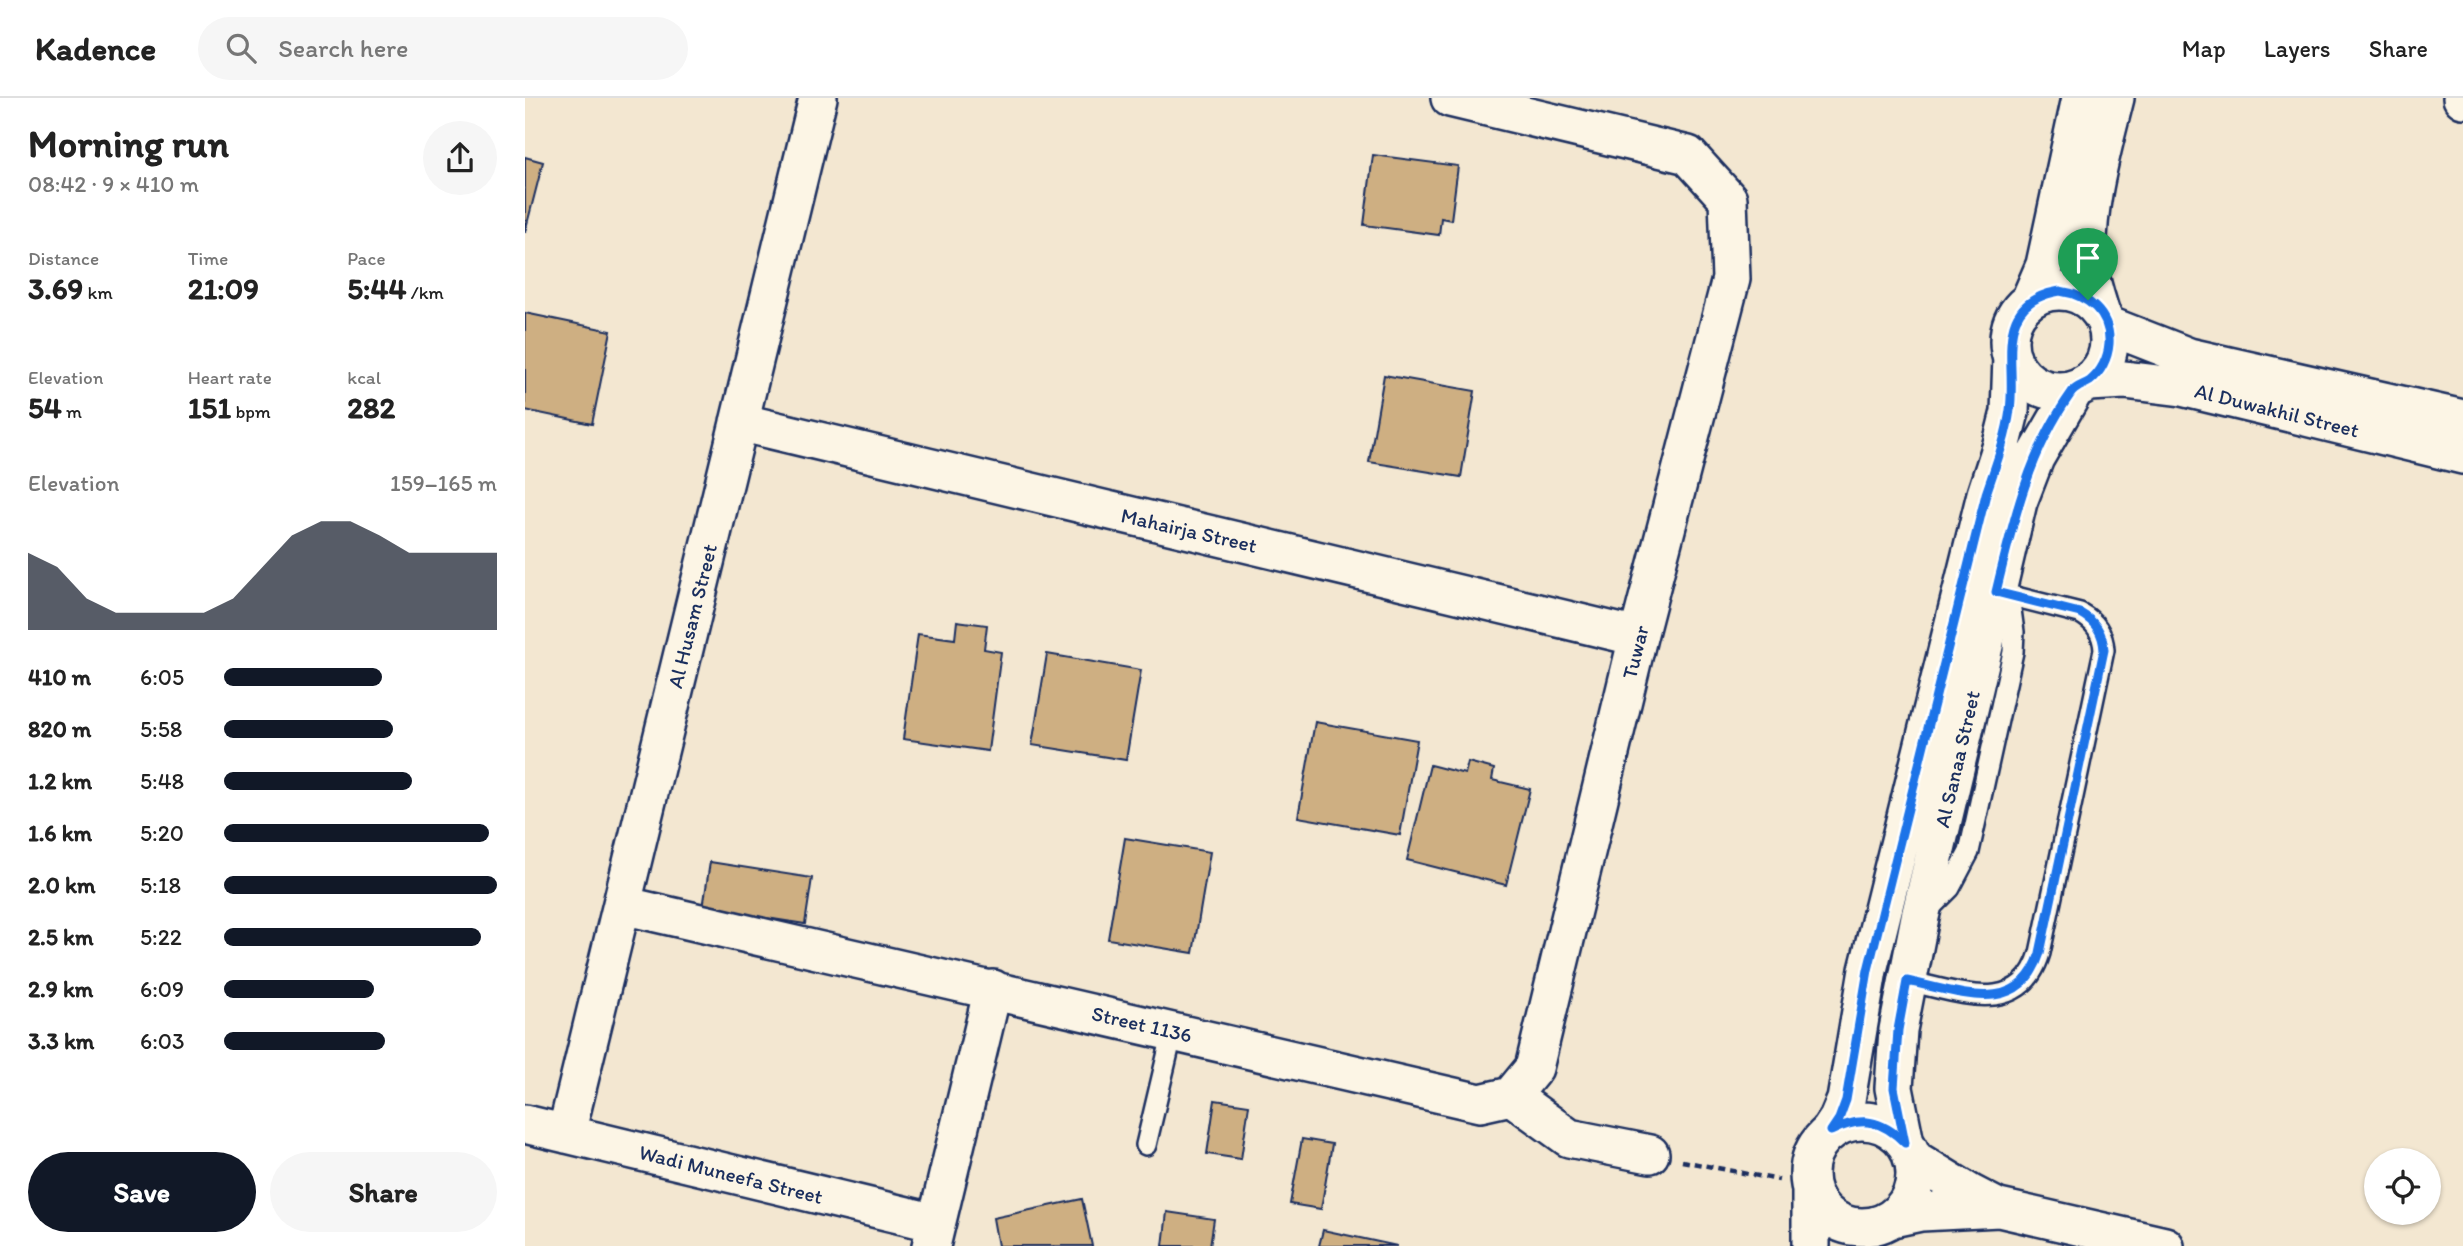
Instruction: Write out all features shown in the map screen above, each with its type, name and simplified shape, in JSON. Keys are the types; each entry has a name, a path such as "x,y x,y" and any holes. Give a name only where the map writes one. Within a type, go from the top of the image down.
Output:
{"street":[{"name":"Al Husam Street","path":"566,1134 818,98"},
{"name":"Tuwar","path":"1450,98 1688,155 1728,199 1731,279 1638,637 1534,1068 1511,1096"},
{"path":"2081,98 2045,265 2030,300 2019,312 2012,326 2010,341 2012,357 2019,371 2030,382 2044,389 2059,391 2082,385 2100,370 2107,356 2109,341 2089,269 2089,237 2096,176 2115,98"},
{"path":"2030,300 2044,293 2060,291 2081,297 2103,318"},
{"name":"Al Duwakhil Street","path":"2103,318 2189,357 2463,419"},
{"name":"Al Sanaa Street","path":"1831,1131 1846,1100 1868,970 1986,494 2010,412 2012,357"},
{"name":"Al Duwakhil Street","path":"2082,385 2125,380 2182,387 2463,455"},
{"name":"Al Sanaa Street","path":"1909,1150 1894,1088 1898,1030 1920,917 2003,593 2018,502 2035,458 2082,385"},
{"name":"Mahairja Street","path":"739,422 1638,637"},
{"name":"Street 1136","path":"622,905 1480,1103 1511,1096"},
{"path":"934,1235 993,989"},
{"path":"1511,1096 1569,1138 1650,1154"},
{"path":"1811,1246 1811,1158 1819,1143 1831,1131 1845,1124 1862,1121 1879,1123 1893,1131 1909,1150 1971,1194 1999,1208 2165,1246"},
{"name":"Wadi Muneefa Street","path":"525,1124 934,1235"},
{"path":"1878,1230 1905,1206 1912,1191 1915,1174 1909,1150"},
{"path":"1810,1183 1819,1206 1830,1218 1861,1228 1878,1230 1940,1210 1999,1208"}],"lane":[{"path":"1907,981 1973,995 1998,996 2021,986 2030,976 2040,953 2102,662 2103,638 2091,619 2080,613 2003,593"},
{"path":"1146,1144 1173,1031"}],"path":[{"path":"1650,1154 1776,1180 1810,1183"}],"building":[{"path":"1373,155 1458,166 1451,220 1441,218 1439,235 1364,225"},
{"path":"525,157 543,162 525,232"},
{"path":"525,313 611,331 592,424 525,410"},
{"path":"1384,375 1475,391 1461,477 1369,462"},
{"path":"957,621 987,625 984,649 1001,652 988,751 903,739 918,634 955,639"},
{"path":"1047,654 1141,670 1126,760 1032,745"},
{"path":"1315,722 1417,740 1400,835 1298,817"},
{"path":"1468,762 1494,769 1492,780 1530,789 1506,885 1407,860 1430,765 1465,774"},
{"path":"1125,838 1210,852 1193,953 1108,939"},
{"path":"710,862 812,878 805,924 703,908"},
{"path":"1215,1100 1249,1105 1241,1159 1207,1154"},
{"path":"1302,1139 1332,1144 1321,1209 1290,1204"},
{"path":"1082,1199 1092,1246 998,1246 993,1218"},
{"path":"1167,1212 1214,1219 1210,1246 1163,1246"},
{"path":"1323,1230 1397,1246 1319,1246"}],"route":[{"path":"2044,293 2074,293 2088,300 2100,311 2107,326 2107,356 2100,370 2089,382 2075,389 2056,417 2035,458 2018,502 1996,592 2080,613 2091,619 2103,638 2102,662 2040,953 2030,976 2021,986 1998,996 1973,995 1907,981 1898,1030 1894,1088 1905,1143 1893,1131 1879,1123 1862,1121 1845,1124 1831,1131 1846,1100 1868,970 1986,494 2010,412 2012,326 2019,312 2030,300 2044,293"}]}
